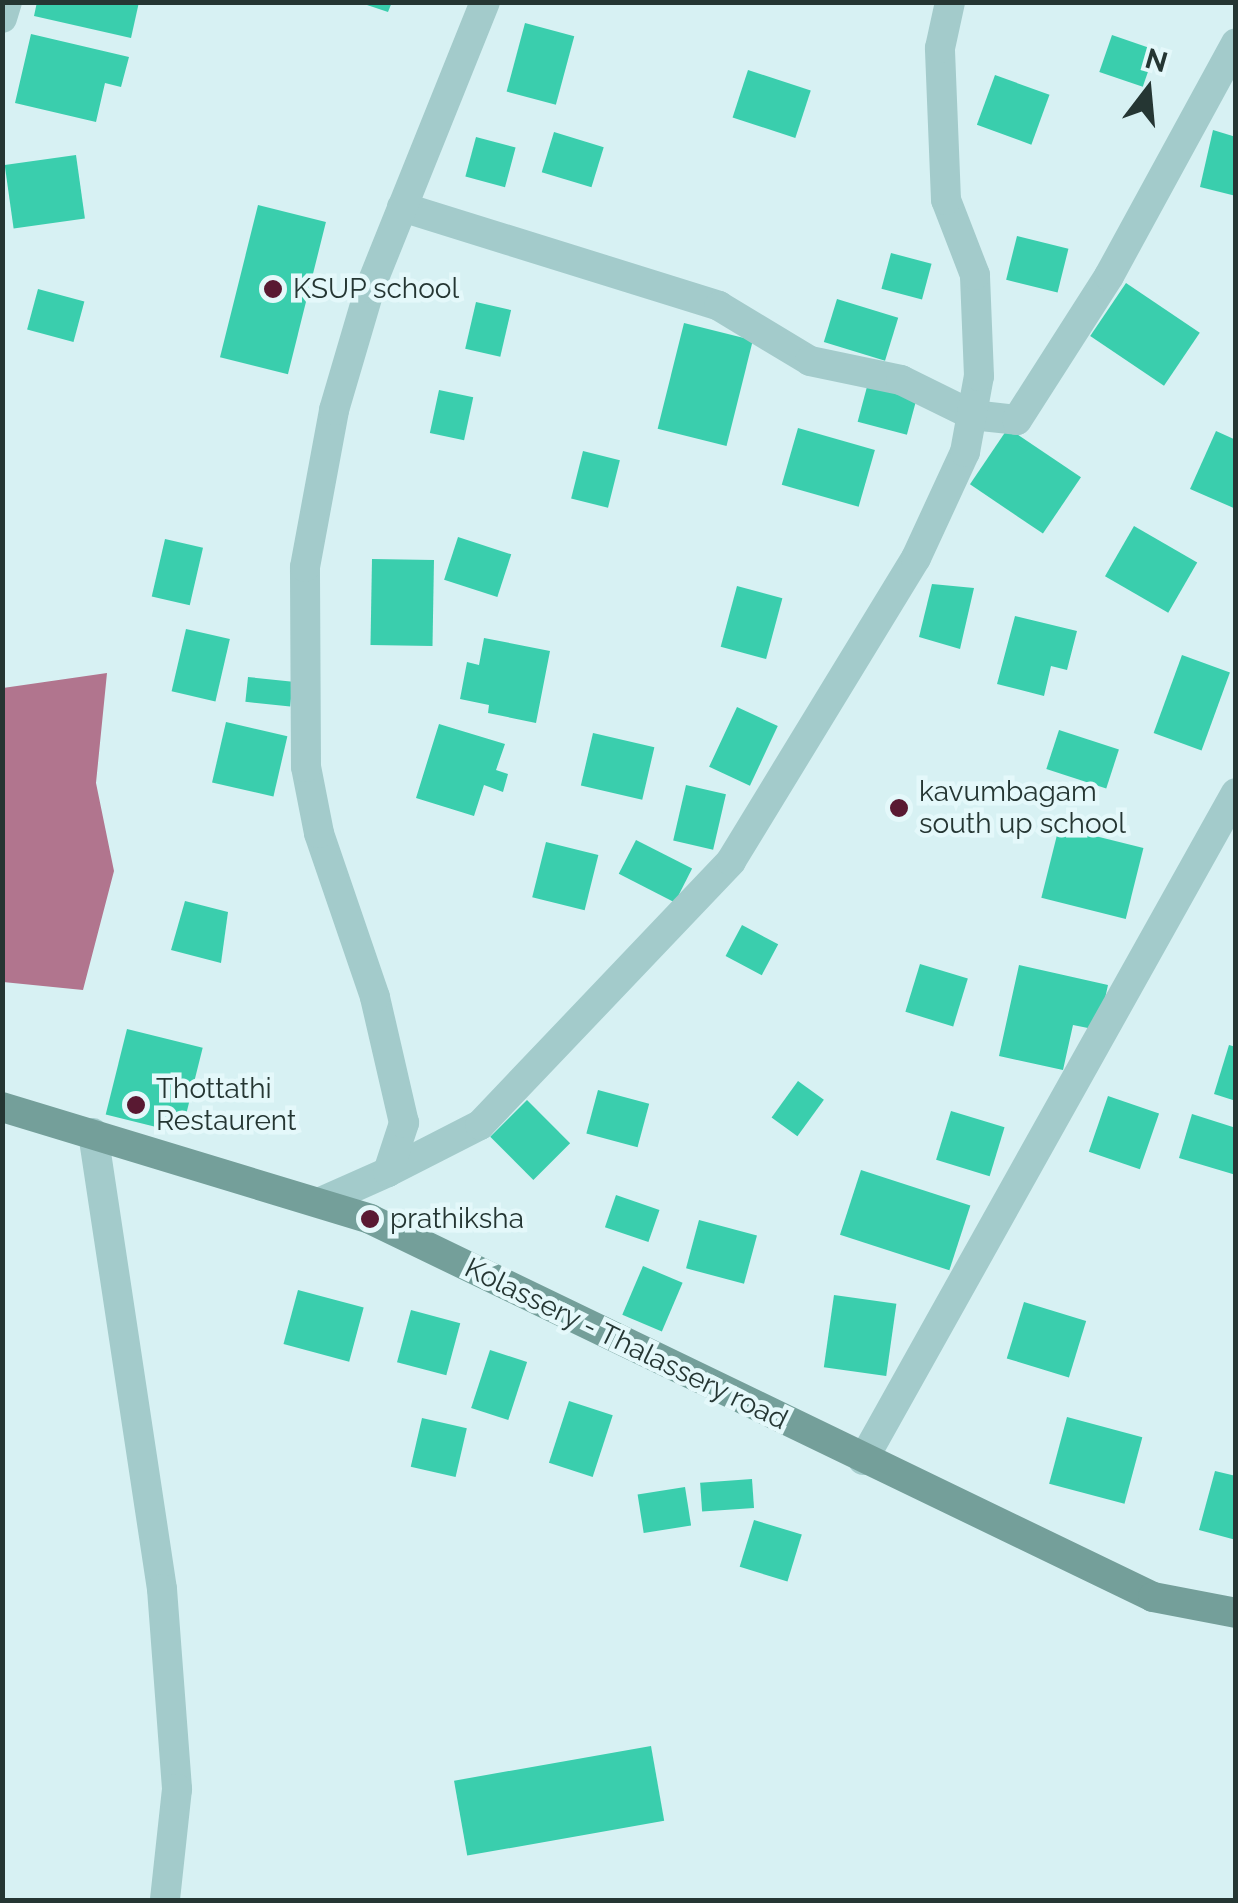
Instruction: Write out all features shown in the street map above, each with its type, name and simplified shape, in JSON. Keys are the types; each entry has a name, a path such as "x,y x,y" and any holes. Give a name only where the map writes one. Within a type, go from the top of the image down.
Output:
{"main road":[{"name":"Kolassery - Thalassery road","path":"2,1107 323,1201 528,1294 651,1360 1152,1597 1236,1612"}],"street":[{"path":"2,18 8,2"},
{"path":"388,1172 404,1123 399,1088 318,834 306,768 305,567 334,410 402,207 485,2"},
{"path":"323,1201 480,1125 731,861 916,558 965,452 979,376 975,276 946,200 940,48 950,2"},
{"path":"402,207 720,306 810,362 901,380 972,415 1018,420 1108,276 1236,43"},
{"path":"864,1460 1236,793"},
{"path":"93,1133 162,1589 176,1789 165,1900"}],"shaded area":[{"path":"107,673 96,783 114,871 83,990 3,982 3,688"}],"building":[{"path":"37,2 139,2 131,38 34,16"},
{"path":"358,2 392,2 388,12"},
{"path":"525,23 574,36 556,105 507,92"},
{"path":"31,34 129,57 121,87 105,83 96,122 15,103"},
{"path":"1112,35 1155,50 1143,87 1099,72"},
{"path":"748,70 811,90 795,138 733,118"},
{"path":"995,75 1050,95 1031,145 977,125"},
{"path":"1213,130 1236,137 1236,196 1200,187"},
{"path":"554,132 604,147 591,187 542,172"},
{"path":"476,137 516,148 505,187 465,177"},
{"path":"76,155 85,218 14,228 5,165"},
{"name":"KSUP school","path":"258,205 326,222 288,374 220,357"},
{"path":"1017,236 1068,249 1058,292 1006,280"},
{"path":"891,253 932,264 922,300 881,289"},
{"path":"1126,283 1200,333 1164,386 1090,336"},
{"path":"38,289 84,301 73,342 27,330"},
{"path":"837,299 898,318 885,361 824,342"},
{"path":"476,302 511,310 500,357 465,349"},
{"path":"684,323 753,340 727,446 658,429"},
{"path":"868,383 917,396 907,435 858,422"},
{"path":"439,390 473,397 464,440 430,433"},
{"path":"798,428 875,450 859,507 782,485"},
{"path":"1008,428 1081,477 1043,534 970,484"},
{"path":"1216,431 1236,440 1236,509 1190,489"},
{"path":"583,451 620,460 608,508 571,499"},
{"path":"1134,526 1197,562 1168,613 1105,576"},
{"path":"458,537 511,554 497,597 444,580"},
{"path":"165,539 203,548 190,605 152,596"},
{"path":"372,559 434,560 432,646 370,645"},
{"path":"932,584 974,588 960,649 919,637"},
{"path":"737,586 782,598 766,659 721,647"},
{"path":"1015,616 1077,631 1067,670 1051,666 1044,696 997,684"},
{"path":"186,629 230,639 215,701 172,691"},
{"path":"484,638 550,651 536,723 488,713 489,705 460,699 467,662 479,665"},
{"path":"1182,655 1230,672 1202,750 1154,733"},
{"path":"248,677 293,682 290,707 245,702"},
{"path":"737,707 778,726 750,786 709,767"},
{"path":"226,722 287,736 273,797 212,782"},
{"path":"439,724 505,744 496,770 508,774 503,792 484,785 474,816 416,798"},
{"path":"1059,730 1119,749 1106,788 1046,769"},
{"path":"593,733 654,747 642,800 581,786"},
{"path":"686,785 726,794 713,850 673,841"},
{"path":"1059,827 1143,848 1126,919 1041,898"},
{"path":"636,840 692,869 675,902 619,874"},
{"path":"546,842 598,855 585,910 532,897"},
{"path":"185,901 228,912 221,963 171,950"},
{"path":"742,925 778,944 762,975 726,956"},
{"path":"920,964 968,979 953,1026 905,1012"},
{"path":"1019,965 1108,985 1098,1030 1073,1025 1063,1070 999,1056"},
{"path":"127,1029 203,1048 181,1133 106,1114"},
{"path":"1229,1045 1236,1047 1236,1101 1214,1094"},
{"path":"798,1081 824,1100 797,1136 772,1117"},
{"path":"598,1090 649,1104 638,1147 586,1133"},
{"path":"1108,1096 1159,1114 1140,1169 1089,1152"},
{"path":"527,1100 570,1143 533,1180 490,1137"},
{"path":"951,1111 1005,1127 990,1176 936,1160"},
{"path":"1192,1114 1236,1128 1236,1175 1179,1158"},
{"path":"861,1170 970,1206 949,1270 840,1235"},
{"path":"616,1195 659,1210 648,1242 605,1227"},
{"path":"699,1220 757,1236 744,1284 686,1268"},
{"path":"643,1266 683,1283 662,1332 622,1315"},
{"path":"298,1290 364,1308 349,1362 284,1344"},
{"path":"834,1295 896,1304 886,1376 824,1367"},
{"path":"1024,1302 1086,1321 1069,1377 1007,1358"},
{"path":"411,1310 460,1323 446,1375 397,1362"},
{"path":"490,1350 527,1362 508,1420 471,1408"},
{"path":"569,1401 613,1415 593,1477 549,1463"},
{"path":"1067,1417 1142,1437 1124,1504 1049,1484"},
{"path":"422,1418 467,1428 456,1477 411,1467"},
{"path":"1215,1471 1236,1476 1236,1540 1199,1530"},
{"path":"752,1479 754,1508 702,1512 700,1483"},
{"path":"685,1487 691,1526 644,1533 638,1495"},
{"path":"754,1520 802,1535 787,1581 740,1567"},
{"path":"651,1746 664,1821 467,1856 454,1781"}],"place":[{"name":"KSUP school","path":"273,289"},
{"name":"kavumbagam south up school","path":"899,808"},
{"name":"Thottathi Restaurent","path":"136,1105"},
{"name":"prathiksha","path":"370,1219"}]}
